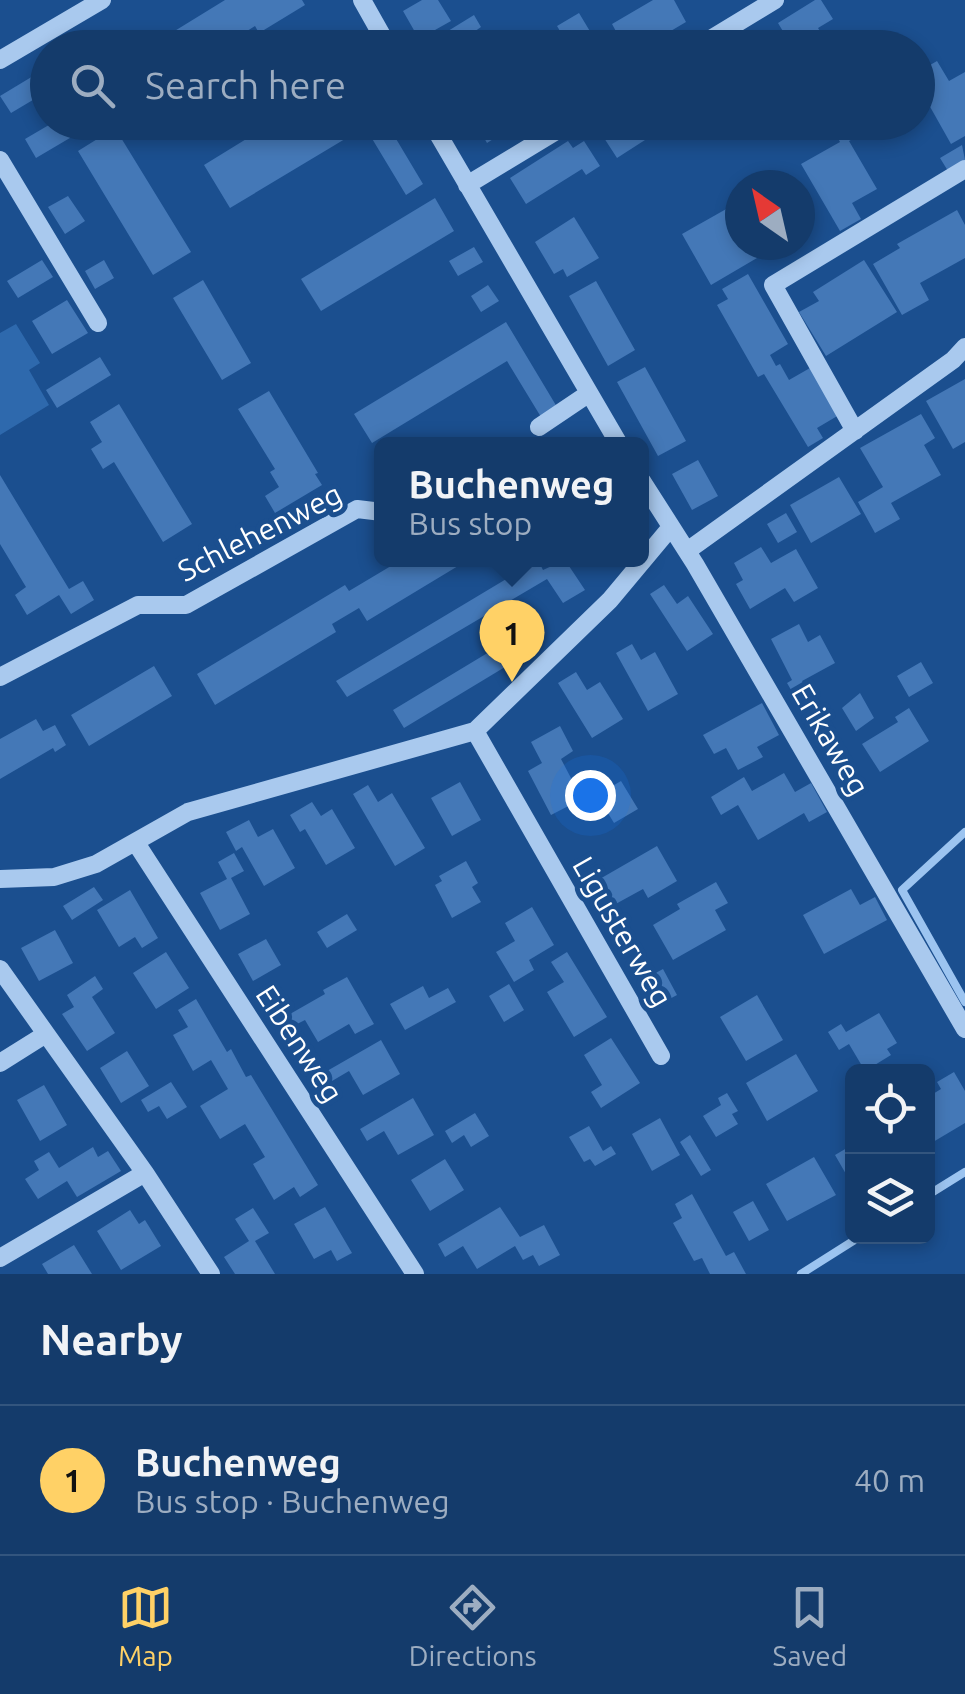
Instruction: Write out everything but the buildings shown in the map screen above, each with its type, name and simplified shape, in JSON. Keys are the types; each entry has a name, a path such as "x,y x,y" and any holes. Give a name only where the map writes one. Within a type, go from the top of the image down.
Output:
{"street":[{"path":"51,30 102,0"},
{"path":"362,0 379,30"},
{"path":"726,30 775,0"},
{"path":"0,60 30,42"},
{"path":"442,140 615,437"},
{"path":"466,184 541,140"},
{"path":"0,160 98,323"},
{"path":"855,431 773,286 965,169"},
{"path":"687,552 954,360 965,348"},
{"path":"539,427 588,394"},
{"name":"Erikaweg","path":"649,492 965,1029"},
{"name":"Schlehenweg","path":"0,677 138,605 186,605 358,510 374,511"},
{"path":"649,553 671,527"},
{"path":"0,879 54,877 96,864 188,812 475,731 610,600 638,567"},
{"name":"Ligusterweg","path":"475,731 662,1056"},
{"name":"Eibenweg","path":"136,843 415,1274"},
{"path":"0,969 211,1274"},
{"path":"0,1062 46,1034"},
{"path":"0,1258 145,1174"}],"shaded area":[{"path":"16,324 40,363 29,370 49,405 0,435 0,333"}],"waterway":[{"path":"965,832 902,890 965,1002"},
{"path":"935,1191 965,1172"},
{"path":"801,1274 848,1244"}],"place":[{"name":"Buchenweg","path":"512,682"}]}
